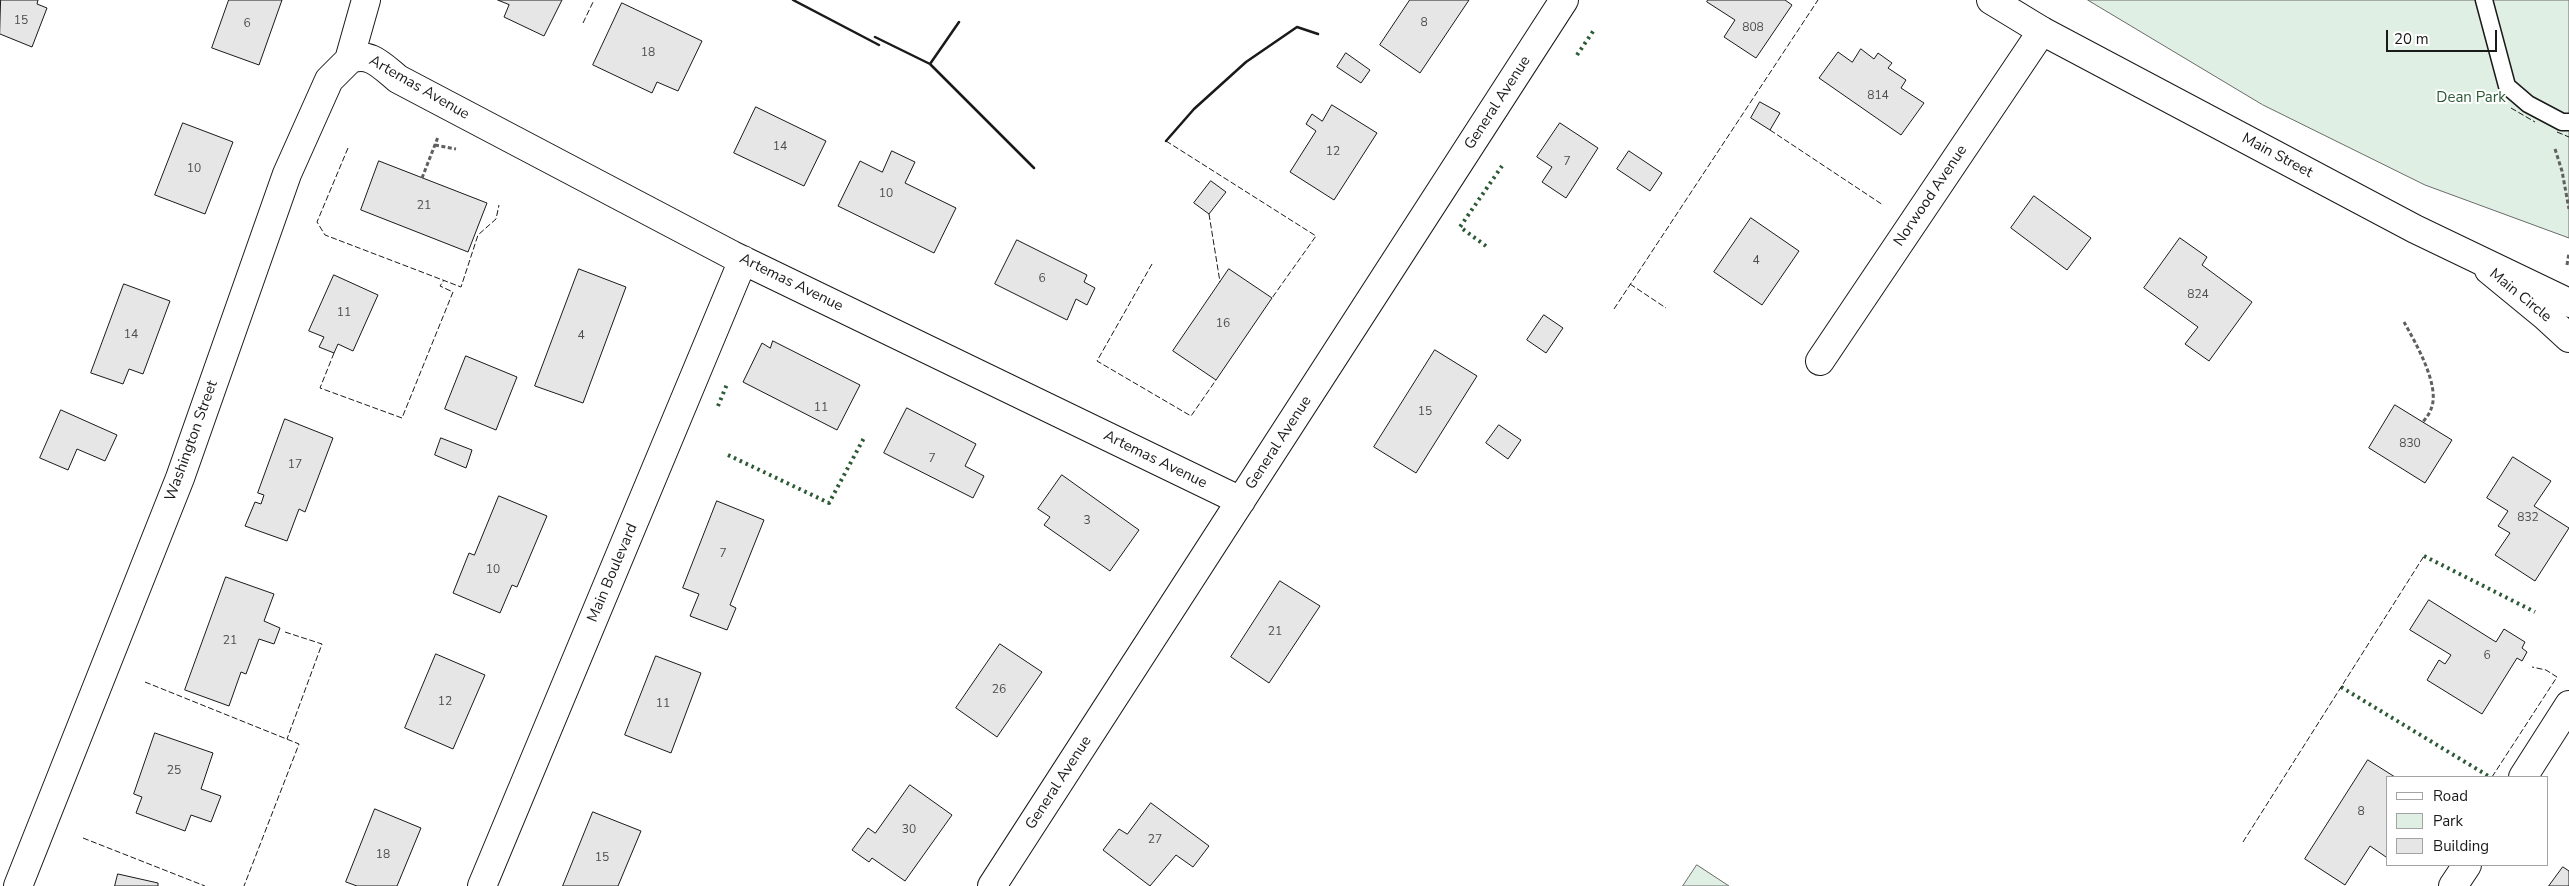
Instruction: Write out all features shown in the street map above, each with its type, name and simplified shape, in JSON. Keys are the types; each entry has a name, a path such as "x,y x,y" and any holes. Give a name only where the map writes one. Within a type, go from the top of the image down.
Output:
{"street":[{"name":"Washington Street","path":"18,886 180,478 287,174 329,80 349,60 366,0"},
{"name":"General Avenue","path":"992,886 1564,0"},
{"name":"Main Street","path":"1990,0 2042,31 2381,211 2569,303"},
{"name":"Norwood Avenue","path":"1820,361 2042,31"},
{"name":"Artemas Avenue","path":"349,60 361,56 374,59 398,79 743,260 1241,502"},
{"name":"Main Circle","path":"2470,255 2569,338"},
{"name":"Main Boulevard","path":"482,886 743,260"},
{"path":"2524,776 2569,704"},
{"path":"2453,886 2466,866"}],"lane":[{"path":"2484,0 2507,86 2538,110 2562,122 2569,122"}],"path":[{"path":"422,178 449,106"},
{"path":"2538,110 2562,171 2569,209"},
{"path":"2404,322 2423,357 2432,389 2432,408 2423,422"}],"green space":[{"name":"Dean Park","path":"2088,0 2569,0 2569,238 2425,185 2263,105"},
{"path":"1697,865 1729,886 1683,886"}],"building":[{"path":"1,0 38,0 37,4 47,8 32,47 0,34"},
{"path":"229,0 282,0 259,65 212,48"},
{"path":"498,0 562,0 544,36 504,17 509,5"},
{"path":"1410,0 1469,0 1420,73 1380,45"},
{"path":"1708,0 1785,0 1792,5 1756,58 1724,37 1735,20 1707,2"},
{"path":"622,3 702,41 678,91 657,82 652,93 593,65"},
{"path":"1861,49 1874,59 1878,53 1892,63 1888,68 1906,80 1901,88 1924,103 1901,135 1819,78 1838,52 1852,62"},
{"path":"1346,53 1370,70 1361,83 1337,67"},
{"path":"1760,102 1780,113 1770,130 1751,118"},
{"path":"1332,105 1377,133 1334,200 1290,172 1316,131 1306,124 1312,114 1322,121"},
{"path":"756,107 826,141 804,186 734,153"},
{"path":"183,123 233,142 205,214 155,195"},
{"path":"1560,123 1598,148 1566,198 1542,182 1552,167 1537,157"},
{"path":"892,151 915,162 905,183 956,208 934,253 838,206 860,161 882,172"},
{"path":"1629,151 1662,173 1650,191 1617,169"},
{"path":"379,161 487,203 468,252 361,210"},
{"path":"1211,181 1226,192 1209,214 1194,203"},
{"path":"2034,196 2091,238 2067,270 2011,228"},
{"path":"1751,218 1799,251 1762,305 1714,272"},
{"path":"2180,238 2207,257 2202,265 2252,302 2209,361 2185,344 2198,327 2144,288"},
{"path":"1017,240 1087,275 1084,282 1095,288 1087,305 1076,299 1067,320 995,284"},
{"path":"579,269 626,287 583,403 535,386"},
{"path":"1229,269 1272,298 1216,380 1173,351"},
{"path":"334,275 378,295 353,351 338,344 334,353 319,347 324,337 309,331"},
{"path":"124,284 170,301 143,374 129,369 123,384 91,373"},
{"path":"1544,315 1563,328 1546,353 1527,340"},
{"path":"773,341 860,385 837,430 743,382 762,343 770,348"},
{"path":"1435,350 1477,376 1416,473 1374,447"},
{"path":"466,356 517,377 496,430 445,409"},
{"path":"2395,405 2452,440 2425,483 2369,448"},
{"path":"907,408 976,444 965,466 984,476 973,498 884,453"},
{"path":"61,410 117,435 105,461 77,449 68,470 40,458"},
{"path":"285,419 333,438 305,512 299,509 287,541 245,526 255,502 261,504 264,495 258,493"},
{"path":"1499,425 1521,440 1508,459 1486,443"},
{"path":"441,438 472,450 466,468 435,455"},
{"path":"2513,457 2551,481 2534,506 2569,528 2535,581 2495,555 2510,533 2498,526 2508,511 2487,498"},
{"path":"1062,475 1139,530 1110,571 1044,525 1050,517 1038,509"},
{"path":"499,496 547,516 517,587 512,585 500,613 453,593 469,553 474,555"},
{"path":"717,501 764,520 730,605 736,608 727,630 690,616 699,594 683,588"},
{"path":"226,577 274,594 264,621 280,628 274,644 259,639 246,674 241,672 229,706 185,690"},
{"path":"1280,581 1320,606 1269,683 1231,657"},
{"path":"2429,600 2496,642 2504,629 2525,642 2522,648 2527,652 2522,661 2517,658 2482,714 2427,680 2439,660 2445,664 2451,655 2410,630"},
{"path":"1000,644 1042,672 997,737 956,708"},
{"path":"436,654 485,675 453,749 405,728"},
{"path":"656,656 701,673 671,753 625,735"},
{"path":"155,733 213,753 201,789 221,796 211,822 191,815 185,831 136,813 142,797 134,794"},
{"path":"2368,760 2393,776 2386,776 2386,857 2370,846 2345,885 2305,859"},
{"path":"910,785 952,815 905,881 872,858 869,862 852,850 868,828 875,833"},
{"path":"1151,803 1209,846 1193,867 1176,855 1150,886 1103,850 1119,829 1127,834"},
{"path":"375,809 421,828 397,886 357,886 346,882"},
{"path":"593,812 641,831 618,886 563,886"},
{"path":"2563,867 2569,871 2569,886 2549,886"},
{"path":"118,874 158,883 158,886 115,886"}],"hedge":[{"path":"1577,55 1594,30"},
{"path":"1486,246 1460,227 1502,166"},
{"path":"718,406 727,384"},
{"path":"728,455 829,503 865,436"},
{"path":"2424,556 2535,612"},
{"path":"2341,687 2488,776"}],"fence":[{"path":"583,23 594,0"},
{"path":"1614,309 1818,0"},
{"path":"2511,108 2535,122"},
{"path":"1770,130 1883,205"},
{"path":"2557,132 2569,137"},
{"path":"1166,141 1316,236 1272,298"},
{"path":"348,148 317,222 325,235 461,287 478,235 496,219 499,205"},
{"path":"1209,214 1220,282"},
{"path":"1152,264 1097,361 1191,416 1216,380"},
{"path":"334,353 320,388 402,418 453,292 440,286 444,280"},
{"path":"1630,284 1666,308"},
{"path":"2243,842 2424,556"},
{"path":"285,632 322,644 287,739"},
{"path":"2493,776 2557,677 2546,670 2532,667"},
{"path":"145,682 299,744 244,886"},
{"path":"83,838 205,886"}],"wall":[{"path":"793,0 879,45"},
{"path":"930,64 959,22"},
{"path":"1166,141 1194,109 1246,62 1297,27 1318,34"},
{"path":"875,37 930,64 1034,168"}]}
